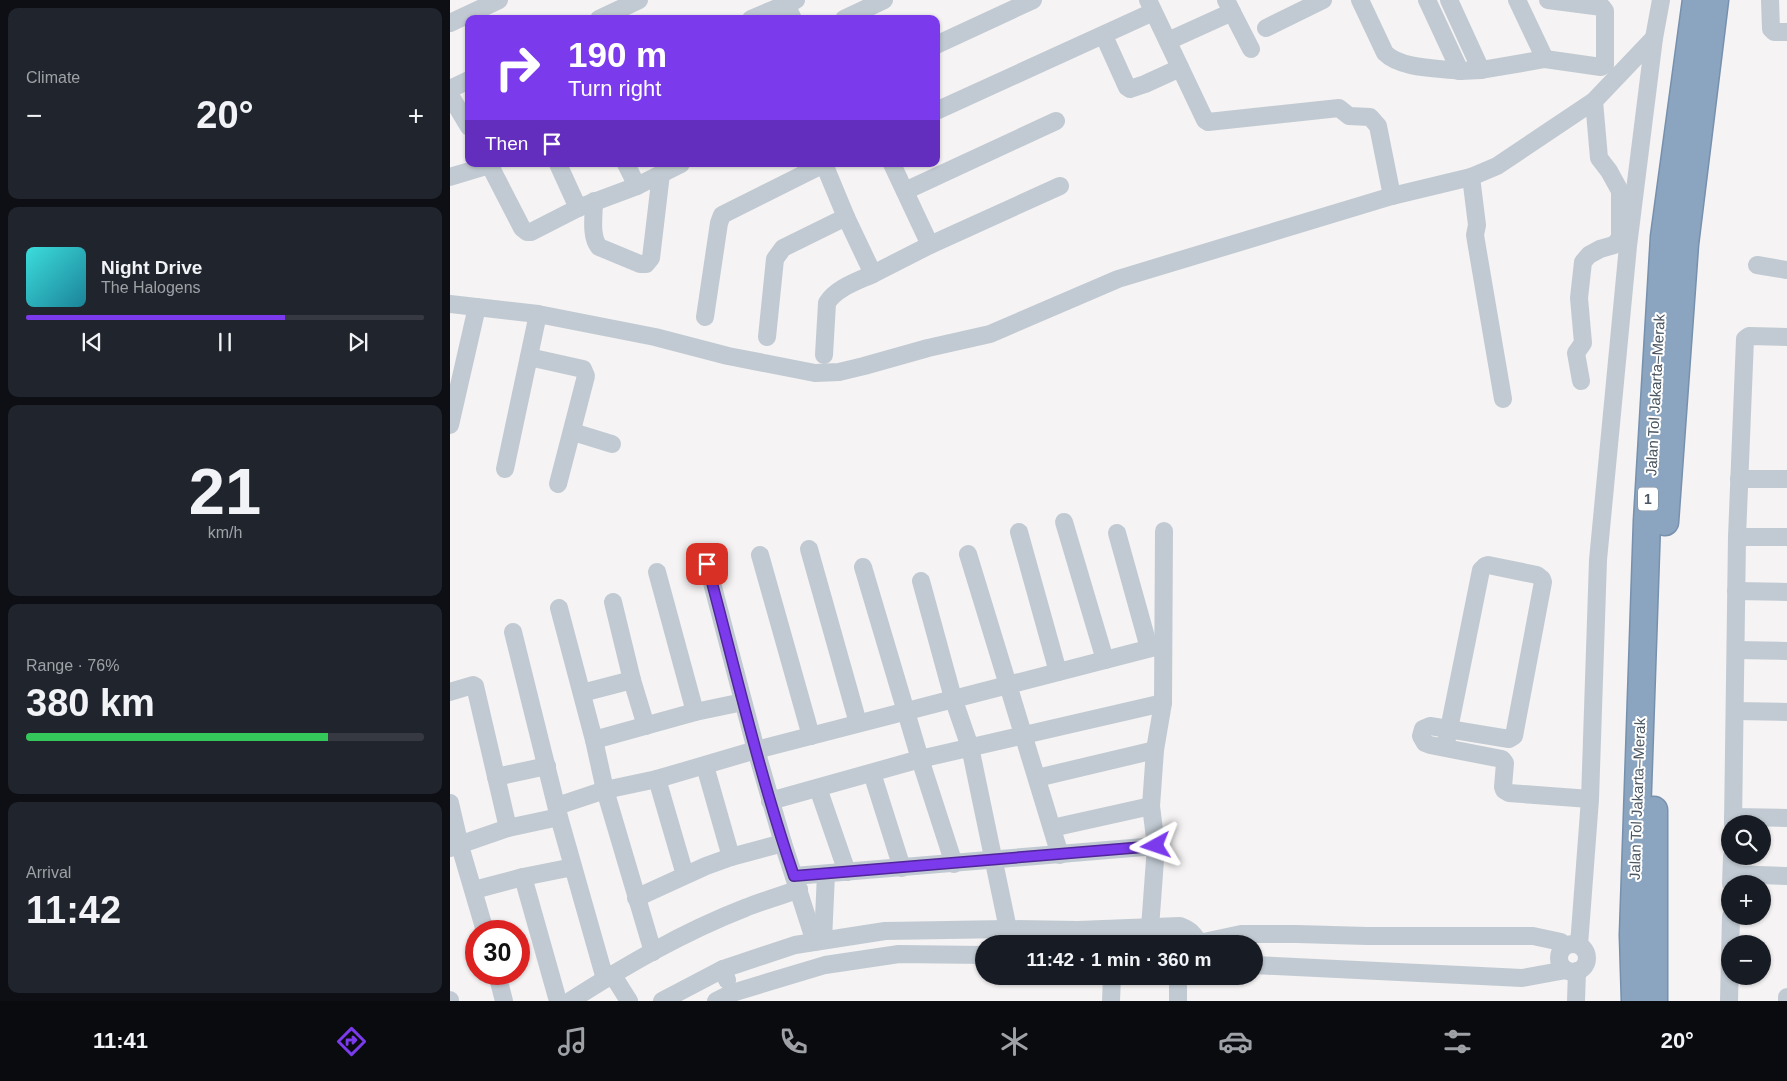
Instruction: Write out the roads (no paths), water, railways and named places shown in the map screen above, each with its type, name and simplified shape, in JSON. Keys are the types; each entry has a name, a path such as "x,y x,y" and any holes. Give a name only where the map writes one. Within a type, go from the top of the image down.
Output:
{"highway":[{"name":"Jalan Tol Jakarta–Merak","path":"1635,1001 1633,935 1647,521 1664,237 1696,0"},
{"name":"Jalan Tol Jakarta–Merak","path":"1654,1001 1655,718 1664,542 1685,244 1715,0"}],"street":[{"path":"467,15 499,0"},
{"path":"607,15 639,0"},
{"path":"852,15 884,0"},
{"path":"940,43 1034,0"},
{"path":"1266,28 1323,0"},
{"path":"1360,0 1385,53 1391,59 1406,64 1460,71 1481,70 1545,60 1601,67 1605,65 1607,60 1605,11 1602,7 1548,0"},
{"path":"1427,0 1460,71"},
{"path":"1449,0 1481,70"},
{"path":"1516,0 1545,60"},
{"path":"1572,946 1590,798 1598,560 1628,246 1654,38 1661,0"},
{"path":"1770,0 1771,29 1774,32 1787,32"},
{"path":"763,15 790,6"},
{"path":"940,110 1104,36 1151,6 1202,117 1208,122 1339,108 1349,116 1372,118 1378,126 1392,196"},
{"path":"1168,41 1229,6 1251,49"},
{"path":"450,23 465,16"},
{"path":"1104,36 1127,87 1130,89 1180,68"},
{"path":"450,304 538,314 655,337 763,364 814,373 839,372 928,348 990,334 1118,279 1392,196 1471,177 1497,166 1594,101 1654,38"},
{"path":"450,89 465,82"},
{"path":"450,95 465,121"},
{"path":"1581,380 1576,353 1583,343 1578,298 1581,271 1589,255 1614,245 1620,238 1620,191 1609,170 1599,158 1594,101"},
{"path":"905,192 1056,120"},
{"path":"450,176 481,167"},
{"path":"492,167 522,228 527,232 536,231 586,205 637,186 675,167"},
{"path":"560,167 586,205 596,243 640,264 646,264 651,258 661,174"},
{"path":"628,167 637,186"},
{"path":"705,317 722,215 818,167"},
{"path":"825,167 873,274"},
{"path":"893,167 930,245"},
{"path":"1471,177 1477,225 1475,235 1476,247 1503,399"},
{"path":"824,355 827,303 835,293 930,245 1060,186"},
{"path":"766,337 774,258 778,252 846,217"},
{"path":"1757,265 1787,270"},
{"path":"450,425 477,307"},
{"path":"505,469 538,314"},
{"path":"1733,815 1737,537 1745,339 1749,336 1787,337"},
{"path":"529,357 583,369 586,374 573,432 558,484"},
{"path":"573,432 612,444"},
{"path":"1739,479 1787,479"},
{"path":"1064,522 1105,660"},
{"path":"1150,928 1156,846 1151,806 1155,750 1163,703 1156,647 1164,531"},
{"path":"1019,532 1058,672"},
{"path":"1117,533 1156,647"},
{"path":"1737,537 1787,537"},
{"path":"808,549 858,723"},
{"path":"968,554 1060,855"},
{"path":"760,555 811,736"},
{"path":"707,564 770,801 796,883 819,941"},
{"path":"1445,747 1449,729 1481,570 1488,565 1537,575 1543,582 1514,736 1509,739 1449,729 1429,726 1422,732 1422,739 1427,744 1502,758 1505,764 1503,787 1506,792 1512,794 1590,798"},
{"path":"863,567 920,759 954,864"},
{"path":"657,572 695,712"},
{"path":"921,581 953,698 970,747 1008,929"},
{"path":"1736,591 1787,592"},
{"path":"613,602 632,680 646,726"},
{"path":"559,608 594,740 605,790 653,952"},
{"path":"514,632 573,867 608,976 629,1001"},
{"path":"455,847 558,811 605,790 657,779 858,723 1156,647"},
{"path":"1736,650 1787,651"},
{"path":"582,693 632,680"},
{"path":"450,692 475,686 508,828"},
{"path":"594,740 695,712 744,702"},
{"path":"770,801 920,759 1163,703"},
{"path":"1735,711 1787,712"},
{"path":"1036,778 1155,750"},
{"path":"496,777 547,766"},
{"path":"705,766 731,857"},
{"path":"872,773 902,868"},
{"path":"657,779 685,875"},
{"path":"818,788 847,872"},
{"path":"450,802 455,847 474,890 482,920"},
{"path":"1052,828 1151,806"},
{"path":"1771,819 1787,818"},
{"path":"636,898 685,875 731,857 783,843"},
{"path":"570,1001 608,976 653,952 796,883 826,874 1156,846"},
{"path":"474,890 523,877 573,867"},
{"path":"819,941 826,874"},
{"path":"1771,877 1787,876"},
{"path":"523,877 558,1001"},
{"path":"1729,1001 1730,925"},
{"path":"716,1001 729,985 781,949 885,931 1078,930 1180,926 1192,935"},
{"path":"1230,935 1532,936 1561,942 1585,951 1587,959 1584,967 1572,971 1522,978 1263,965"},
{"path":"1572,946 1560,951 1559,958 1561,965 1572,971"},
{"path":"662,1001 729,985 863,959 899,954 975,955"},
{"path":"1572,971 1576,1001"},
{"path":"499,985 504,1001"},
{"path":"1111,1001 1112,985"},
{"path":"1178,985 1178,1001"}]}
